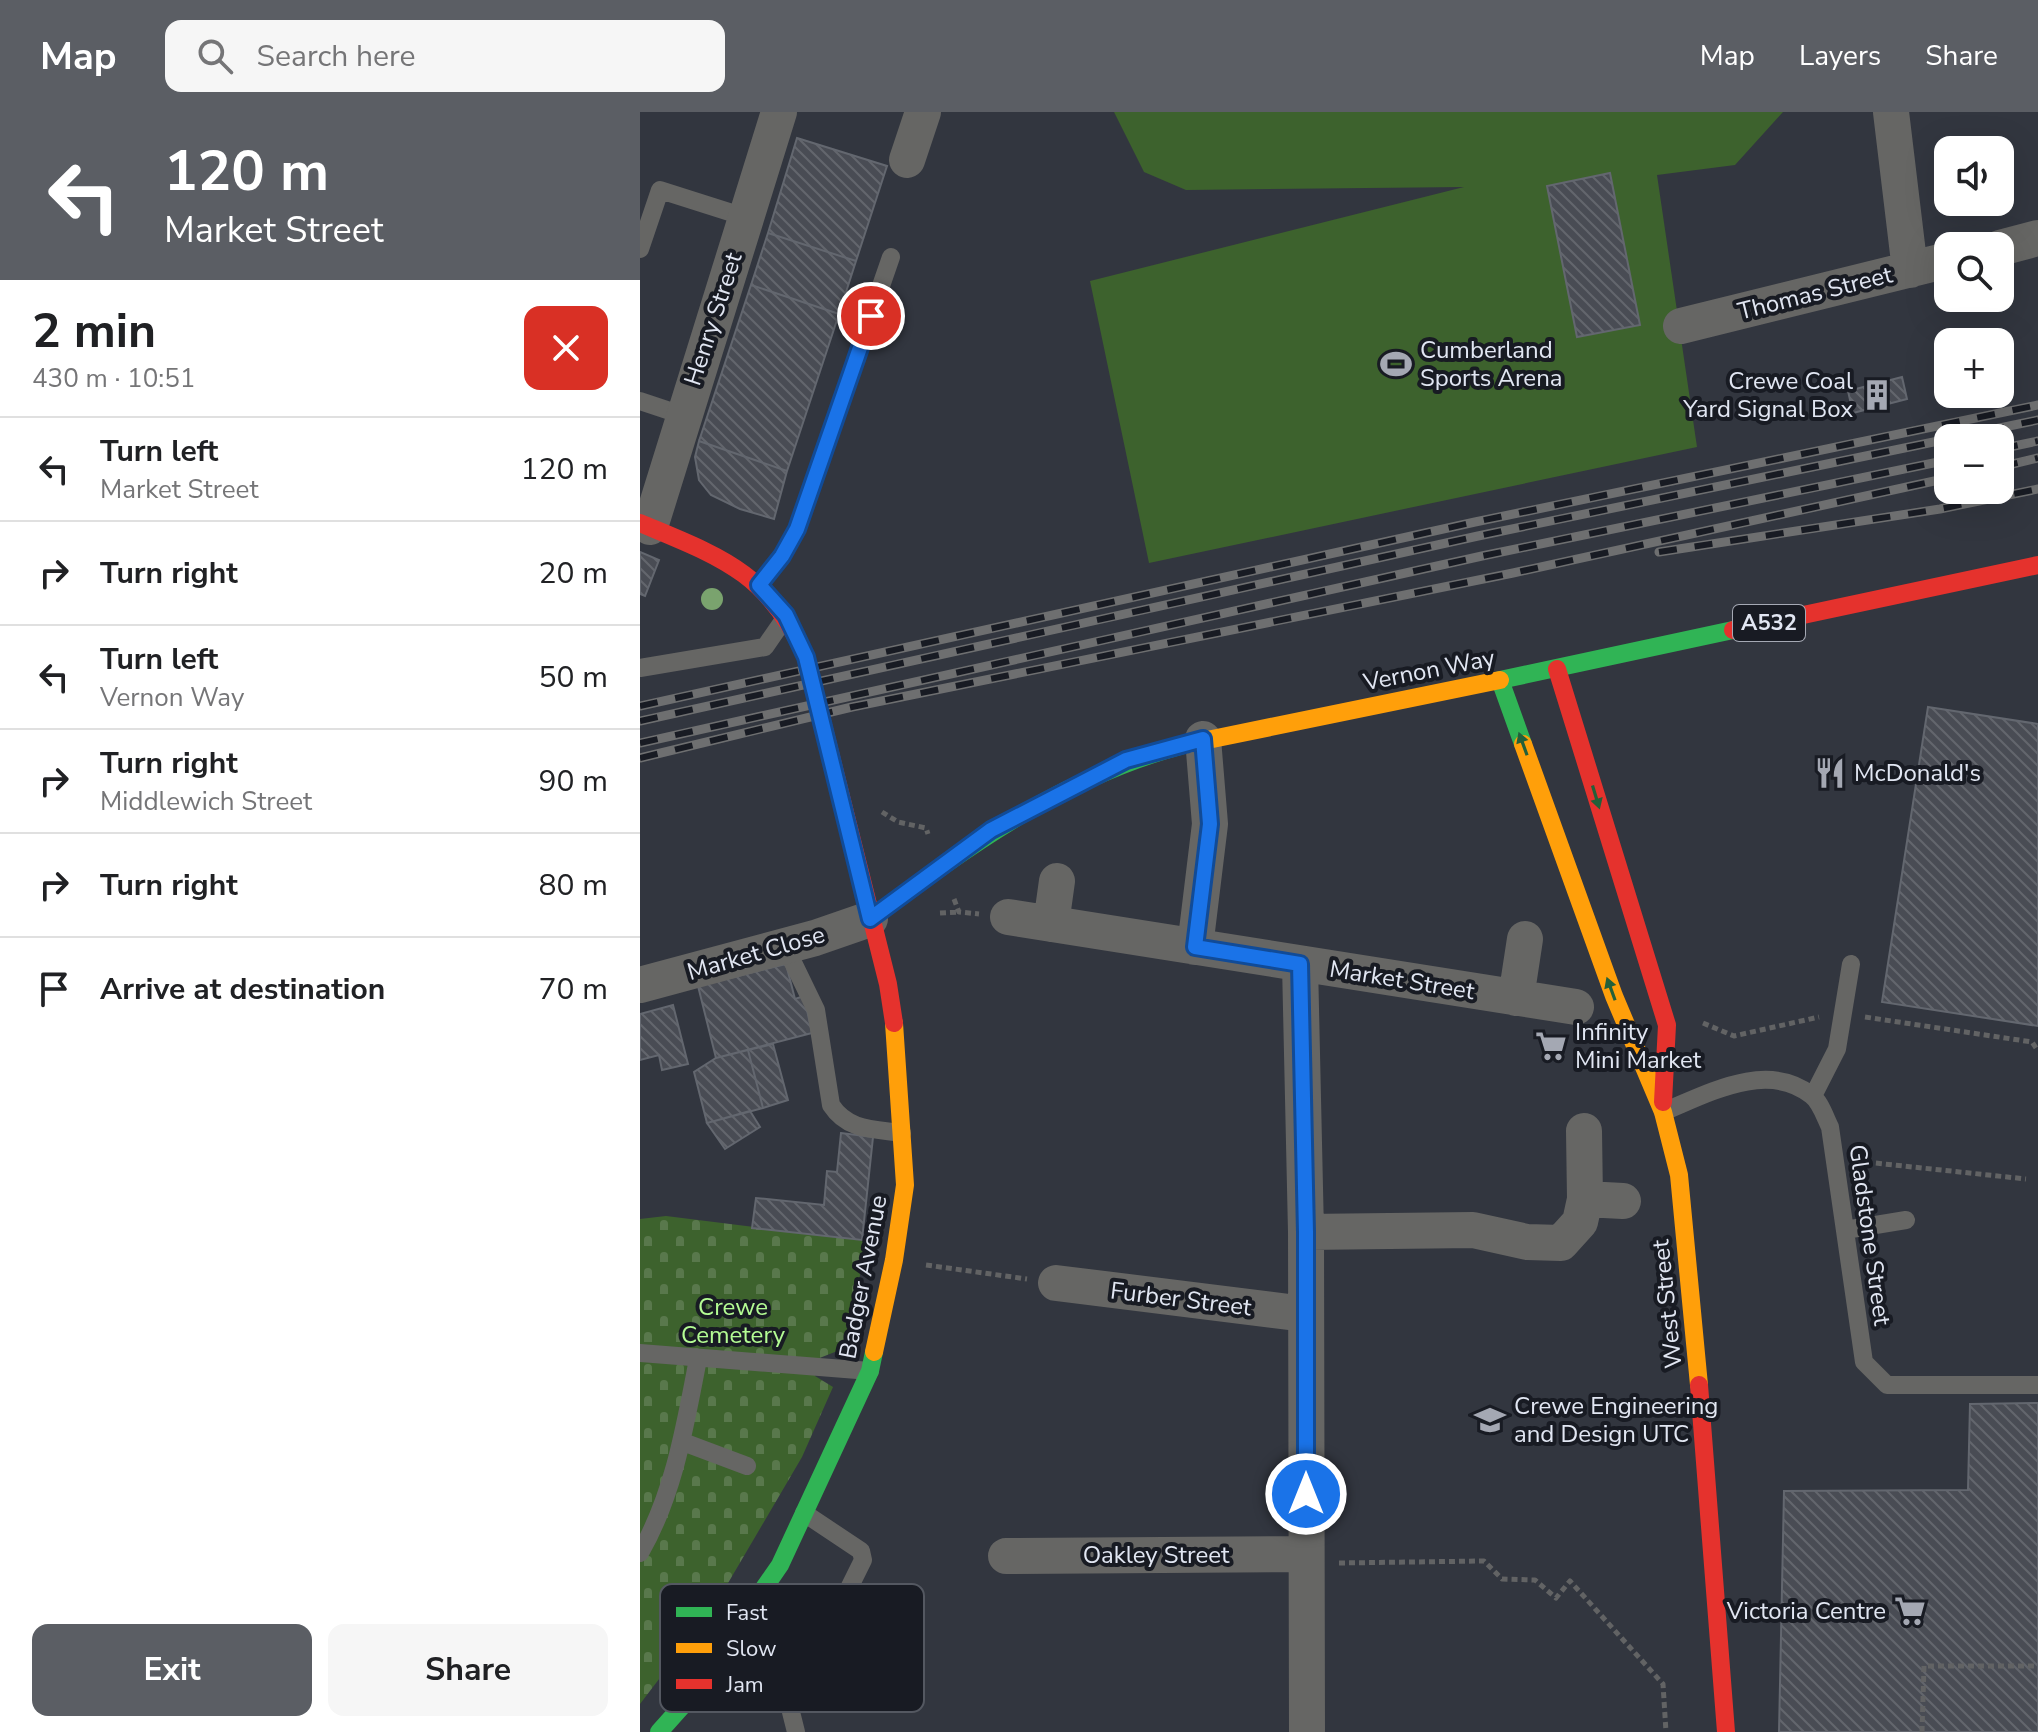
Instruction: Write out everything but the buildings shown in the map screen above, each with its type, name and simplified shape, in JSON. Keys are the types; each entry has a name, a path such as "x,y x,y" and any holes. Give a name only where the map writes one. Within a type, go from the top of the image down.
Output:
{"main road":[{"name":"Badger Avenue","path":"645,525 695,545 759,585 786,615 806,657 888,984 898,1053 905,1185 894,1260 870,1371 780,1565 767,1584"},
{"name":"Vernon Way","path":"870,919 991,830 1126,760 1203,739 1557,669 2038,565"},
{"name":"West Street","path":"1557,669 1667,1025 1663,1112"},
{"name":"West Street","path":"1500,680 1614,996 1663,1112 1679,1175 1711,1513 1726,1732"},
{"name":"Badger Avenue","path":"663,1731 678,1712"}],"street":[{"name":"Henry Street","path":"645,525 779,112"},
{"path":"907,160 923,112"},
{"path":"1891,112 1910,270"},
{"path":"2014,244 2038,238"},
{"name":"Thomas Street","path":"1681,326 1934,264"},
{"path":"1195,947 1210,824 1203,739"},
{"path":"1051,924 1057,881"},
{"name":"Market Street","path":"1008,917 1576,1007"},
{"name":"Market Close","path":"640,985 785,946 870,919"},
{"path":"1516,998 1525,939"},
{"path":"1300,964 1306,1232 1307,1732"},
{"path":"1306,1232 1473,1230 1527,1242 1561,1243 1580,1222 1585,1199 1584,1131"},
{"path":"1585,1199 1623,1201"},
{"name":"Furber Street","path":"1056,1283 1305,1314"},
{"name":"Oakley Street","path":"1006,1556 1306,1559"}],"lane":[{"path":"640,249 660,190 745,217"},
{"path":"759,585 782,556 797,529 891,257"},
{"path":"640,401 682,415"},
{"path":"640,668 765,647 786,615"},
{"path":"785,946 816,1010 831,1105 840,1118 851,1126 902,1133"},
{"path":"1663,1112 1750,1081 1784,1079 1813,1096 1837,1049 1851,964"},
{"name":"Gladstone Street","path":"1813,1096 1830,1127 1864,1362 1887,1385 2038,1385"},
{"path":"1845,1230 1906,1220"},
{"path":"640,1353 870,1371"},
{"path":"640,1553 657,1524 683,1442 698,1359"},
{"path":"683,1442 747,1466"},
{"path":"804,1513 861,1551 863,1560 851,1584"},
{"path":"791,1712 796,1732"}],"path":[{"path":"1872,1017 2032,1042 2038,1051"},
{"path":"1835,1160 2026,1179"},
{"path":"894,1260 1056,1283"},
{"path":"1306,1559 1484,1561 1502,1579 1535,1580 1556,1598 1570,1581 1663,1684 1666,1732"},
{"path":"1922,1732 1924,1666 2038,1666"}],"green space":[{"name":"Cumberland Sports Arena","path":"1114,112 1783,112 1735,165 1657,175 1697,447 1149,563 1090,281 1464,187 1186,190 1144,172"},
{"name":"Crewe Cemetery","path":"666,1216 867,1241 845,1348 817,1359 815,1376 833,1387 802,1457 727,1584 660,1584 660,1678 640,1704 640,1219"}],"railway":[{"path":"640,706 1475,522 2038,405"},
{"path":"2014,425 2038,420"},
{"path":"2014,446 2038,441"},
{"path":"640,721 1478,536 1934,442"},
{"path":"2014,464 2038,458"},
{"path":"640,743 1482,556 1934,463"},
{"path":"640,758 852,707 1513,573 1934,481"},
{"path":"1659,552 1940,509 2038,489"}],"traffic: fast":[{"path":"1523,744 1500,680 1733,630"},
{"path":"870,919 981,840 1057,795 1139,759 1183,745"},
{"path":"767,1584 780,1565 870,1371 874,1352"},
{"path":"659,1732 677,1712"}],"traffic: slow":[{"path":"1183,745 1500,680"},
{"path":"1523,744 1614,996 1663,1112 1679,1175 1699,1385"},
{"path":"874,1352 894,1260 905,1185 894,1023"}],"traffic: jam":[{"path":"640,523 718,558 758,586 791,628 806,657 888,984 894,1023"},
{"path":"1733,630 2038,565"},
{"path":"1557,669 1667,1025 1663,1102"},
{"path":"1699,1385 1726,1732"}],"place":[{"name":"Cumberland Sports Arena","path":"1396,364"},
{"name":"Crewe Coal Yard Signal Box","path":"1877,395"},
{"name":"McDonald's","path":"1830,773"},
{"name":"Infinity Mini Market","path":"1551,1046"},
{"name":"Crewe Engineering and Design UTC","path":"1490,1420"},
{"name":"Victoria Centre","path":"1910,1611"}],"route":[{"path":"871,316 797,529 782,556 759,585 786,615 806,657 870,919 991,830 1126,760 1203,739 1210,824 1195,947 1300,964 1306,1232 1306,1494"}]}
